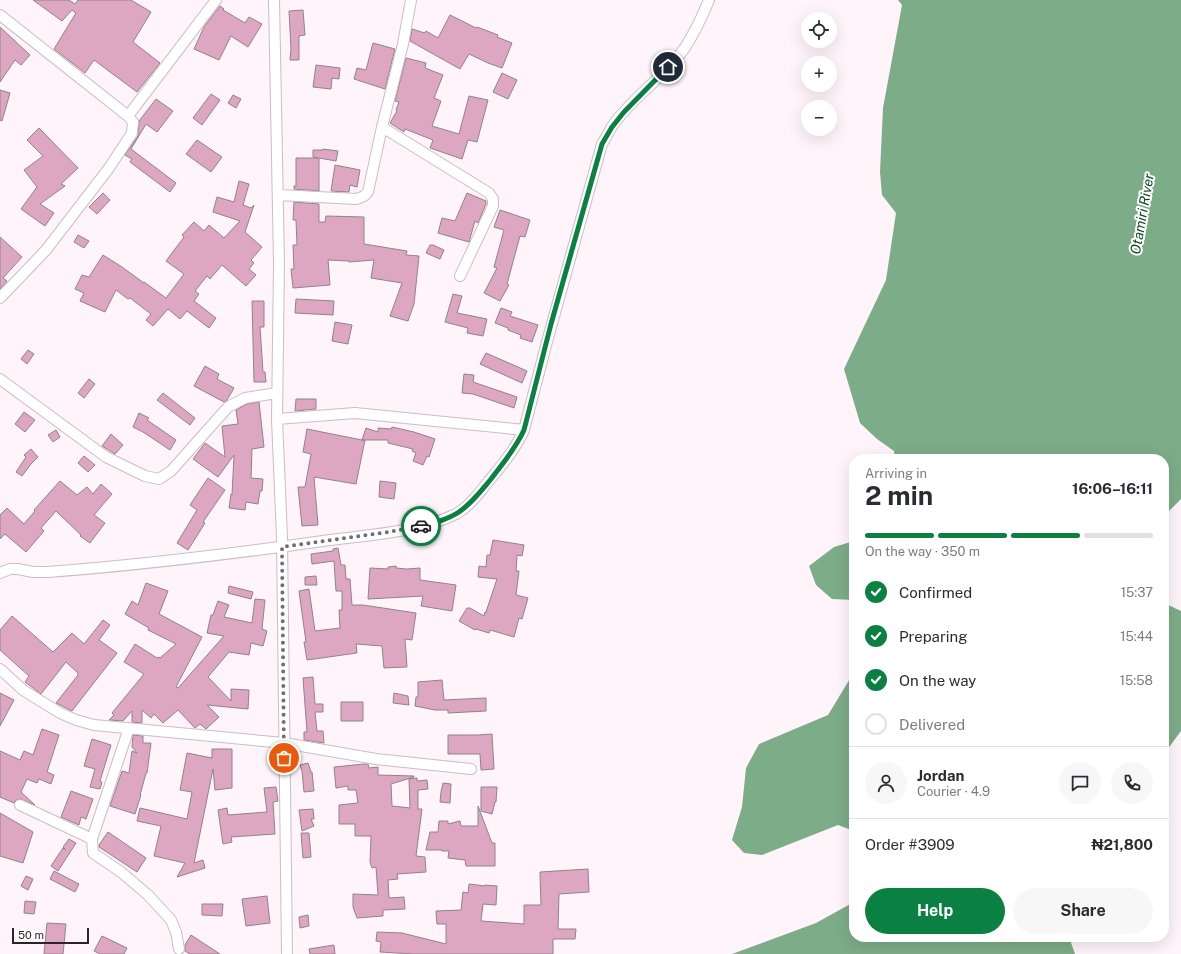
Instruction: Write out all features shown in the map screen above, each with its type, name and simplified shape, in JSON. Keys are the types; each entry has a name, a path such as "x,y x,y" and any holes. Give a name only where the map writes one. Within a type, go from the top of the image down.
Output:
{"street":[{"path":"128,116 216,0"},
{"path":"274,0 279,263 277,419 282,547 287,954"},
{"path":"278,195 357,199 364,196 368,192 382,127 403,44 411,0"},
{"path":"0,573 10,569 48,572 155,563 388,532 428,525 457,513 471,502 504,463 519,442 524,430 602,144 612,127 624,112 660,76 684,49 701,20 709,0"},
{"path":"0,15 128,116 133,122 132,133 108,168 46,250 0,298"},
{"path":"382,127 489,193 493,206 460,276"},
{"path":"0,379 106,457 145,476 159,479 170,471 228,407 245,398 277,393"},
{"path":"277,419 355,413 524,430"},
{"path":"0,669 23,690 60,713 76,720 94,725 284,743 376,758 472,769"},
{"path":"129,728 92,838 93,853 121,872 148,896 171,920 176,932 179,949"},
{"path":"20,805 92,838"}],"water":[{"name":"Otamiri River","path":"898,0 1181,0 1181,499 1169,511 1169,454 894,454 894,451 877,439 860,423 844,369 886,280 896,213 882,195 880,172 883,108 902,5"},
{"path":"849,542 849,600 832,599 816,585 809,566 834,547"},
{"path":"1169,605 1181,611 1181,731 1169,747"},
{"path":"849,680 849,829 838,825 762,855 744,853 732,840 742,807 746,768 759,744 828,715"},
{"path":"849,905 849,942 1071,942 1075,954 732,954 816,923"}],"building":[{"path":"33,0 69,0 75,4 78,0 131,0 151,12 133,42 160,63 137,92 94,60 85,73 54,49 76,13 72,10 62,21"},
{"path":"220,6 224,9 223,10 245,23 249,17 262,24 248,47 231,36 219,60 194,49 204,27"},
{"path":"303,10 305,35 299,36 299,60 290,60 291,49 289,11"},
{"path":"450,15 476,28 477,27 498,35 497,37 512,43 502,68 469,54 460,69 410,41 412,29 425,33 426,31 438,38"},
{"path":"0,27 30,55 21,65 15,60 0,82"},
{"path":"373,43 395,49 385,89 354,79 357,68 366,70"},
{"path":"406,58 426,63 425,68 443,75 434,98 441,101 432,126 459,134 469,96 488,100 477,142 468,140 462,159 430,148 433,140 405,129 404,132 390,123 397,111 399,102 395,101"},
{"path":"316,65 340,68 339,79 332,78 331,89 313,87"},
{"path":"502,73 517,80 508,99 493,92"},
{"path":"0,90 10,93 2,121 0,120"},
{"path":"211,94 220,100 202,125 193,118"},
{"path":"233,95 241,99 236,108 228,103"},
{"path":"156,99 173,111 157,132 146,124 131,149 176,183 170,192 130,162 132,159 125,155 138,136 139,121"},
{"path":"39,128 78,168 61,184 65,186 40,204 54,213 45,226 21,209 37,187 24,170 43,156 27,140"},
{"path":"197,140 222,157 211,172 186,154"},
{"path":"323,149 338,151 336,161 319,158 319,191 294,189 294,186 296,186 296,158 318,158 313,157 313,150"},
{"path":"335,165 360,170 357,187 350,185 349,192 331,191"},
{"path":"239,181 249,184 243,205 251,208 254,205 245,232 262,247 251,260 254,263 249,269 256,275 246,286 222,265 210,279 207,276 195,291 199,294 194,301 216,318 209,328 187,311 180,319 168,309 153,326 146,320 151,314 130,298 128,299 116,290 105,312 80,301 84,293 75,289 82,275 89,277 103,255 166,298 184,274 166,261 184,237 182,235 194,222 204,231 209,225 224,238 240,221 213,212 217,197 234,202"},
{"path":"103,193 110,200 97,214 89,207"},
{"path":"467,193 486,201 478,223 475,221 469,242 438,233 442,218 455,221"},
{"path":"294,202 319,204 319,222 325,222 326,216 364,217 364,244 407,251 406,255 419,256 414,304 408,321 390,316 402,283 371,278 374,260 349,262 328,260 330,285 293,288 291,269 294,269 293,245 297,245 296,220 293,220"},
{"path":"500,210 530,220 525,237 520,236 507,284 509,285 500,301 484,293 497,268 494,267 504,230 494,227"},
{"path":"78,235 89,241 84,248 74,242"},
{"path":"0,237 22,257 3,278 7,281 0,289"},
{"path":"430,245 444,250 440,259 426,253"},
{"path":"453,294 462,296 457,313 487,319 483,336 467,333 468,328 445,322"},
{"path":"296,299 334,301 333,315 295,313"},
{"path":"252,301 264,301 264,327 260,327 263,372 265,372 266,382 254,382"},
{"path":"501,308 512,312 510,316 538,325 532,342 520,338 521,335 495,323"},
{"path":"335,322 352,325 348,344 332,341"},
{"path":"28,350 34,354 27,364 21,359"},
{"path":"486,353 527,371 522,383 480,364"},
{"path":"205,366 219,374 217,379 234,388 227,400 224,402 194,386"},
{"path":"464,374 474,375 473,382 517,397 514,408 473,394 462,393"},
{"path":"89,379 95,384 84,398 78,393"},
{"path":"163,393 195,418 190,425 157,400"},
{"path":"296,399 316,399 316,409 295,411"},
{"path":"259,402 264,447 252,449 251,478 263,479 262,491 260,491 258,504 246,502 245,510 229,508 231,494 232,495 234,455 218,477 193,459 205,443 225,457 222,426 238,424 236,410 247,404"},
{"path":"24,412 35,420 25,432 15,424"},
{"path":"139,413 149,418 147,420 176,440 170,450 133,427"},
{"path":"392,427 435,439 429,457 427,456 423,465 413,461 416,453 412,451 413,449 388,443 388,440 365,440 356,484 314,477 318,525 302,526 298,487 305,487 311,454 303,452 307,429 362,440 366,428 378,432 378,428 391,429"},
{"path":"56,430 60,437 53,442 48,435"},
{"path":"111,434 123,445 115,454 102,446"},
{"path":"31,449 38,457 22,476 16,472 26,457 24,455"},
{"path":"84,456 95,465 88,472 78,463"},
{"path":"208,478 225,490 203,522 205,523 188,550 177,543 197,510 190,505"},
{"path":"60,481 77,495 87,487 93,494 101,484 112,494 94,515 105,523 90,543 80,536 81,535 56,511 41,528 44,531 26,552 5,534 0,539 0,515 7,508 24,524 35,511 34,510"},
{"path":"380,481 396,483 394,499 379,497"},
{"path":"493,540 524,545 522,556 517,555 516,571 519,571 516,595 528,598 522,619 519,618 514,637 490,630 489,633 475,630 459,621 467,608 470,608 484,616 486,612 497,579 478,577 479,566 486,567 487,555 490,555"},
{"path":"338,548 341,565 345,565 346,579 350,579 352,605 363,605 416,613 412,640 405,639 407,667 384,668 382,646 356,644 357,653 307,660 299,591 309,589 315,631 340,628 339,610 342,610 342,591 336,591 334,561 312,564 311,554 333,551 333,549"},
{"path":"396,566 396,568 407,569 420,568 420,580 456,585 452,611 421,606 423,596 368,599 370,568 388,569 388,567"},
{"path":"316,576 317,585 305,585 305,577"},
{"path":"146,583 168,591 159,614 202,637 176,687 178,688 224,636 207,633 211,615 213,615 218,601 229,605 224,617 252,623 255,599 265,600 262,629 267,631 263,646 251,643 249,655 229,652 208,677 231,701 231,689 249,690 248,709 207,705 219,717 206,729 200,724 195,728 178,710 163,723 154,714 151,718 142,710 142,723 132,722 132,711 123,721 109,720 114,715 112,713 144,674 124,662 135,644 157,658 160,658 176,644 148,630 149,628 125,614 132,601 138,605"},
{"path":"229,586 253,592 251,599 228,593"},
{"path":"12,616 53,652 72,633 84,644 103,620 110,625 99,640 117,653 72,711 56,703 78,675 78,673 66,662 41,694 25,682 29,676 0,650 0,630"},
{"path":"313,677 315,704 323,704 323,712 315,712 317,731 323,731 324,743 304,740 304,732 307,732 303,678"},
{"path":"442,680 444,700 486,698 486,711 448,713 448,710 435,710 415,706 416,697 418,697 418,682"},
{"path":"0,693 14,700 0,726"},
{"path":"394,693 408,696 409,705 393,703"},
{"path":"341,702 363,702 363,721 341,721"},
{"path":"42,729 59,735 47,772 54,775 51,784 39,779 37,783 27,779 21,792 35,805 20,799 16,800 14,803 0,797 0,751 20,760 24,751 33,755"},
{"path":"492,734 494,769 481,770 480,754 448,754 448,735"},
{"path":"133,735 143,736 143,743 151,743 147,773 135,814 110,806 122,771 129,773 132,751 137,753 132,747"},
{"path":"92,739 111,745 100,781 102,782 100,789 90,787 95,769 84,766"},
{"path":"212,749 232,749 232,788 215,790 213,769 194,863 203,860 205,868 177,877 185,863 154,856 161,826 137,821 140,808 187,819 192,792 180,790 187,753 212,758"},
{"path":"308,763 312,772 314,791 304,792 300,765"},
{"path":"368,764 369,768 378,767 378,775 414,776 391,784 392,806 410,808 409,779 417,778 417,781 427,780 428,789 418,790 418,809 422,809 416,856 425,857 426,872 397,874 398,879 388,880 389,898 404,897 405,909 383,910 383,916 357,918 353,907 353,894 378,895 376,867 372,868 370,862 371,836 355,836 355,824 339,824 339,805 358,803 356,790 348,790 348,786 336,788 334,767"},
{"path":"443,783 451,784 450,803 440,802"},
{"path":"276,787 278,801 273,802 275,834 231,837 232,842 223,844 218,810 227,808 228,815 267,812 264,788"},
{"path":"481,787 497,787 496,802 492,814 481,811"},
{"path":"71,791 93,799 86,819 81,817 79,825 61,817"},
{"path":"478,806 492,843 495,843 495,866 466,866 465,860 448,858 449,851 426,850 430,832 438,832 439,821 448,821 448,824 460,821 461,826 478,826"},
{"path":"313,809 314,819 311,819 314,826 302,831 299,810"},
{"path":"0,813 33,832 23,863 0,856"},
{"path":"108,832 146,858 137,872 99,847"},
{"path":"301,833 309,833 311,857 303,858"},
{"path":"69,839 76,843 58,871 51,866 63,848 66,850 63,847"},
{"path":"588,869 589,892 559,894 558,929 576,929 575,939 553,939 553,954 414,954 380,952 381,942 376,941 377,932 402,933 446,944 446,924 437,924 436,911 461,910 463,892 468,893 469,884 497,886 496,905 483,904 481,921 524,924 524,905 541,905 540,872"},
{"path":"54,871 79,884 75,892 50,879"},
{"path":"26,876 33,879 28,890 21,886"},
{"path":"267,896 270,923 246,926 242,899"},
{"path":"25,901 36,902 34,914 24,913"},
{"path":"202,904 223,904 222,916 202,915"},
{"path":"308,915 309,926 300,928 299,917"},
{"path":"47,923 66,924 63,954 44,954"},
{"path":"191,935 220,954 190,954 185,951 185,945"},
{"path":"102,936 127,948 124,954 100,954 94,951"},
{"path":"334,945 335,954 310,954 309,949"}],"way so far":[{"path":"284,758 282,547 421,526"}],"route":[{"path":"421,526 428,525 457,513 471,502 504,463 519,442 524,430 570,254 602,144 612,127 624,112 668,67"}]}
